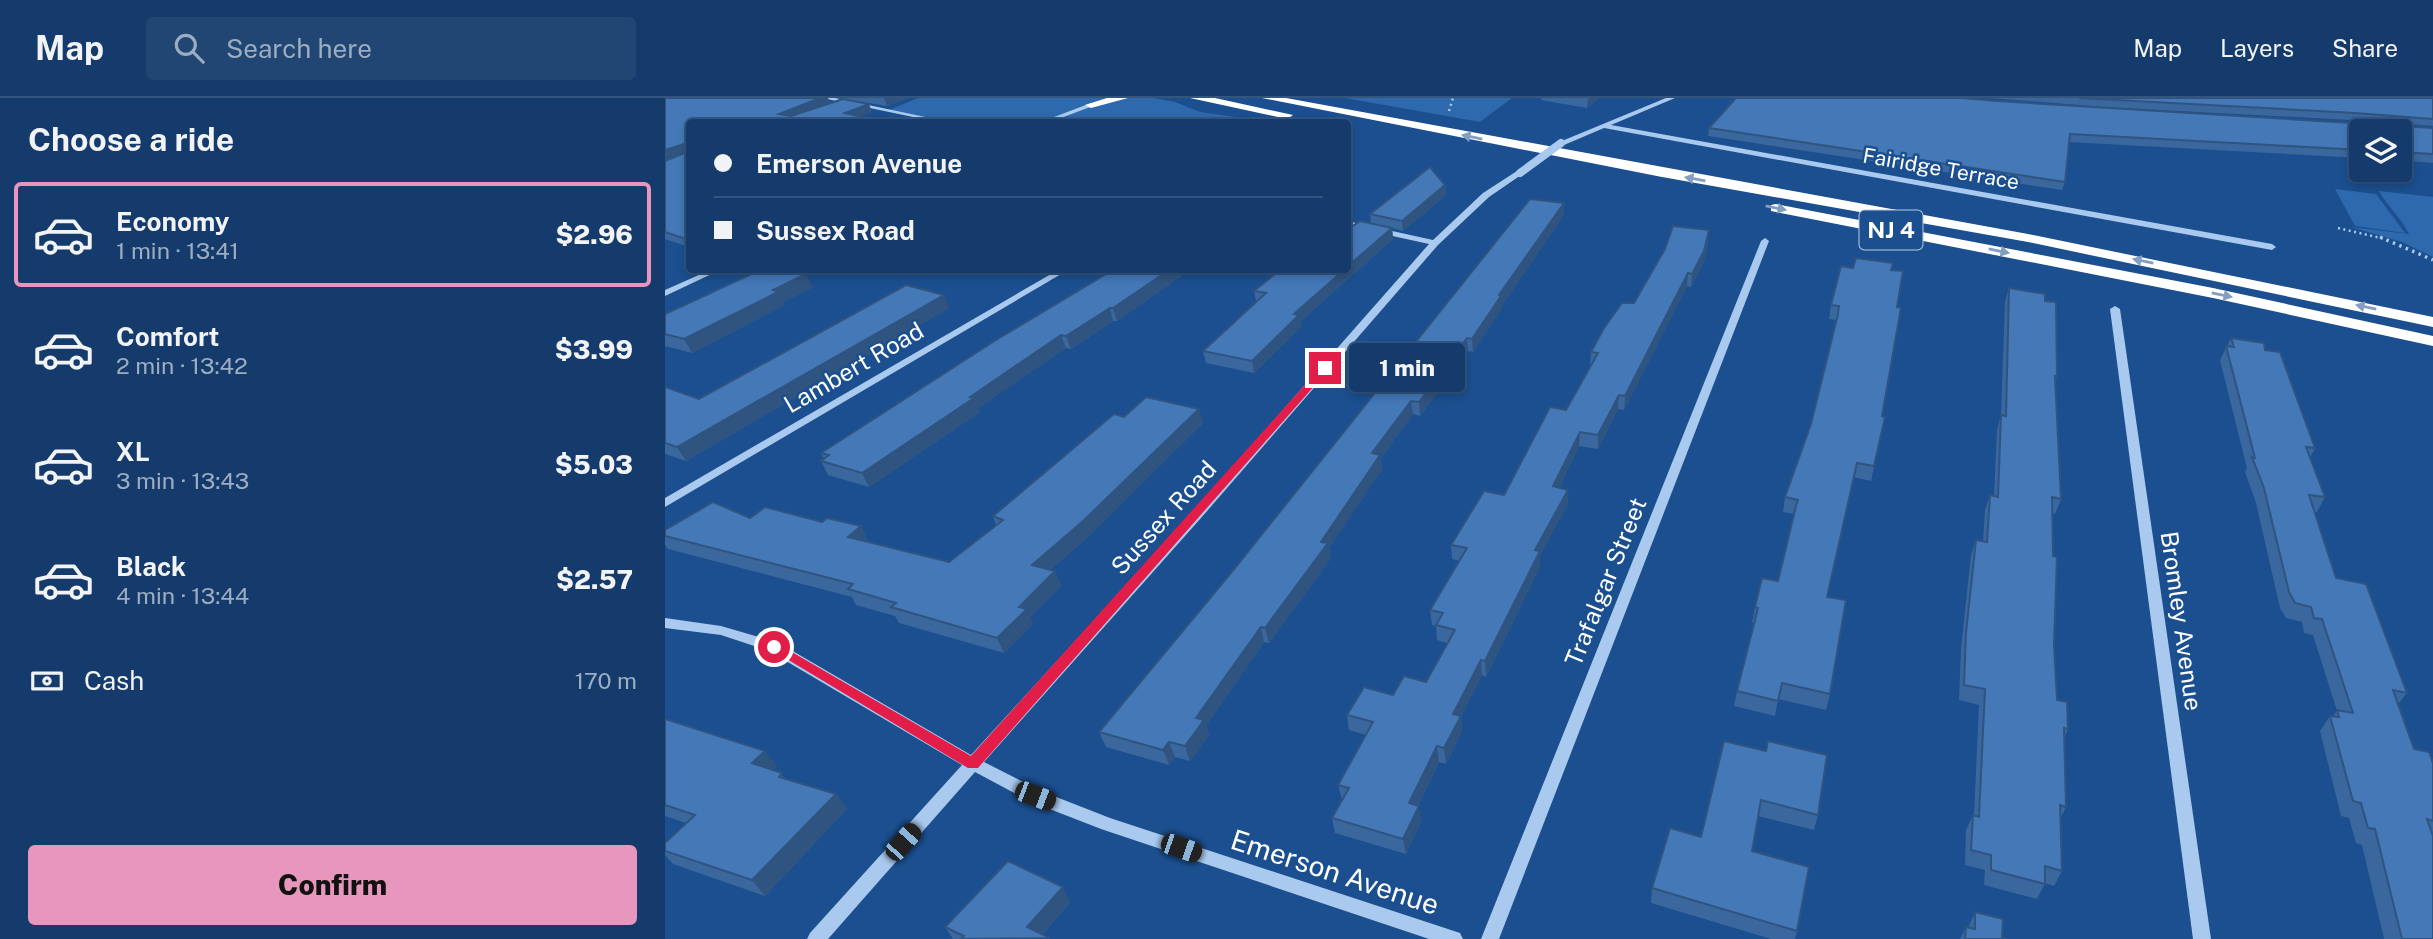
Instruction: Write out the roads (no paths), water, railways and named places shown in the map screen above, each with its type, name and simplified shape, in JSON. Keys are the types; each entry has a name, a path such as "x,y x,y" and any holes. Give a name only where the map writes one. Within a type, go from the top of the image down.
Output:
{"highway":[{"path":"1094,101 1122,98"},
{"path":"1196,98 1310,119"},
{"name":"NJ 4","path":"1268,98 1662,173 2028,238 2433,322"},
{"name":"NJ 4","path":"1351,128 2055,262 2433,341"}],"street":[{"path":"825,98 930,119"},
{"name":"Sussex Road","path":"816,939 1198,515 1435,243 1486,195 1561,144 1672,98"},
{"path":"1052,119 1094,101"},
{"path":"823,110 846,102"},
{"name":"Fairidge Terrace","path":"1604,126 2272,247"},
{"path":"1351,224 1435,243"},
{"name":"Trafalgar Street","path":"1490,939 1765,242"},
{"path":"665,293 709,273"},
{"name":"Lambert Road","path":"665,503 1059,273"},
{"name":"Bromley Avenue","path":"2115,309 2202,939"},
{"name":"Emerson Avenue","path":"665,623 708,627 749,636 774,647 973,764 1035,796 1107,824 1454,939"}]}
